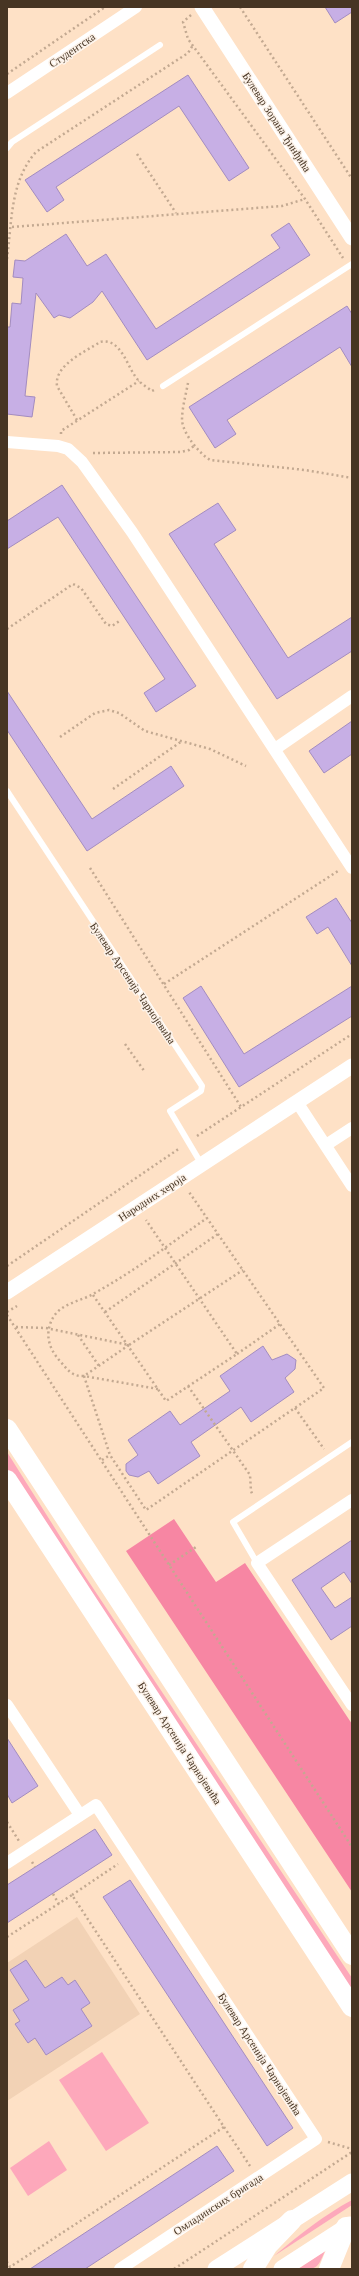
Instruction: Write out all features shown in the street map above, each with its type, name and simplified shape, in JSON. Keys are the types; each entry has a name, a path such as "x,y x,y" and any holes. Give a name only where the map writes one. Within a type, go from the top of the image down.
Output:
{"highway":[{"path":"7,1429 352,1955"},
{"name":"Булевар Арсенија Чарнојевића","path":"7,1480 352,2007"},
{"path":"253,2269 268,2245 292,2220"},
{"path":"329,2269 349,2225"}],"main road":[{"path":"216,2269 352,2182"},
{"path":"282,2269 349,2225"}],"street":[{"name":"Студентска","path":"7,93 136,7"},
{"name":"Булевар Зорана Ђинђића","path":"196,11 352,238"},
{"path":"7,442 58,446 74,454 82,462 132,532 351,866"},
{"path":"275,749 352,696"},
{"name":"Народних хероја","path":"7,1292 352,1066"},
{"path":"297,1102 352,1186"},
{"path":"326,1145 352,1128"},
{"path":"352,1500 257,1563 352,1705"},
{"path":"7,1705 80,1815"},
{"name":"Булевар Арсенија Чарнојевића","path":"7,1863 96,1805 316,2139"},
{"name":"Омладинских бригада","path":"120,2269 316,2139"}],"lane":[{"path":"7,148 12,142 160,45"},
{"path":"163,386 350,265"},
{"name":"Булевар Арсенија Чарнојевића","path":"7,791 202,1086 201,1091 170,1111 202,1164"},
{"path":"257,1563 233,1522 352,1442"}],"path":[{"path":"7,74 105,7"},
{"path":"240,7 352,178"},
{"path":"196,11 183,22 184,31 305,198 350,265"},
{"path":"7,259 18,181 36,152 188,53 193,45"},
{"path":"137,154 176,213"},
{"path":"11,227 176,213 282,206 305,198"},
{"path":"77,420 57,386 57,381 64,367 100,342 106,341 116,345 139,381 152,391 163,386"},
{"path":"192,367 182,418 183,426 203,456 210,460 305,470 352,478"},
{"path":"58,446 61,431 139,381"},
{"path":"74,454 181,452 189,450 195,445"},
{"path":"7,629 73,584 81,588 106,624 112,626 121,620"},
{"path":"60,737 95,713 109,710 119,713 145,731 210,749 246,766"},
{"path":"113,789 182,741"},
{"path":"164,984 351,866"},
{"path":"90,868 241,1107"},
{"path":"125,1044 144,1072"},
{"path":"84,1376 110,1455 146,1510 324,1388 189,1192"},
{"path":"144,1216 199,1300 237,1354"},
{"path":"158,1388 73,1375 54,1354 50,1346 49,1328 54,1317 61,1310 93,1295 207,1218"},
{"path":"106,1312 218,1234"},
{"path":"84,1376 243,1270"},
{"path":"93,1295 129,1345 166,1401 280,1324"},
{"path":"7,1315 352,1847"},
{"path":"15,1327 49,1328 129,1345"},
{"path":"77,1335 100,1366"},
{"path":"188,1386 252,1479 251,1491"},
{"path":"295,1408 316,1438"},
{"path":"102,1460 110,1455"},
{"path":"169,1565 196,1547"},
{"path":"7,1822 25,1851"},
{"path":"7,1937 130,1856"},
{"path":"52,1894 58,1904"},
{"path":"72,1895 258,2178"},
{"path":"7,2269 224,2127"},
{"path":"316,2139 352,2149"},
{"path":"174,2269 352,2152"},
{"path":"211,2244 214,2248"},
{"path":"7,2262 10,2267"}],"shaded area":[{"path":"7,1452 85,1576 352,1978 352,1998 7,1475"},
{"path":"174,1519 216,1582 245,1563 352,1724 352,1892 126,1551"},
{"path":"77,1917 140,2014 7,2101 7,1963"},
{"path":"102,2052 149,2123 106,2151 59,2080"},
{"path":"49,2141 67,2170 28,2196 10,2168"},
{"path":"352,2200 352,2205 274,2256 312,2226"},
{"path":"325,2251 316,2267 310,2269 298,2269"}],"building":[{"path":"325,7 352,7 352,12 335,23"},
{"path":"188,75 249,168 229,181 179,106 56,187 64,200 47,212 25,180"},
{"path":"289,223 310,255 147,360 102,291 93,302 70,318 59,315 54,318 36,293 25,396 35,397 32,417 7,414 7,327 10,327 12,303 21,304 23,278 13,277 15,260 25,261 66,234 87,266 106,254 156,329 280,248 271,235"},
{"path":"347,306 352,314 352,367 340,347 227,420 236,434 215,448 189,407"},
{"path":"62,485 196,686 156,712 144,693 165,679 58,517 7,549 7,521"},
{"path":"218,503 236,530 214,544 288,658 352,617 352,651 277,699 169,534"},
{"path":"7,691 92,819 171,766 184,786 87,851 7,730"},
{"path":"352,721 352,754 324,773 309,751"},
{"path":"336,898 352,923 352,966 328,927 317,934 306,917"},
{"path":"201,986 244,1054 352,986 352,1016 239,1087 183,998"},
{"path":"263,1346 272,1360 287,1354 296,1360 295,1369 285,1378 294,1392 251,1422 241,1407 191,1442 200,1456 158,1484 149,1471 138,1477 129,1475 126,1471 126,1464 138,1455 128,1440 170,1411 180,1425 230,1391 220,1376"},
{"path":"352,1540 352,1584 344,1572 321,1588 335,1608 352,1597 352,1626 331,1640 292,1580"},
{"path":"7,1738 38,1786 12,1803 7,1794"},
{"path":"95,1829 112,1855 7,1923 7,1885"},
{"path":"130,1880 293,2128 267,2146 103,1897"},
{"path":"26,1960 45,1988 62,1977 68,1985 75,1980 90,2003 81,2009 92,2026 46,2055 35,2038 28,2043 15,2024 20,2021 13,2010 29,2000 10,1970"},
{"path":"217,2146 234,2171 85,2269 30,2269"}]}
